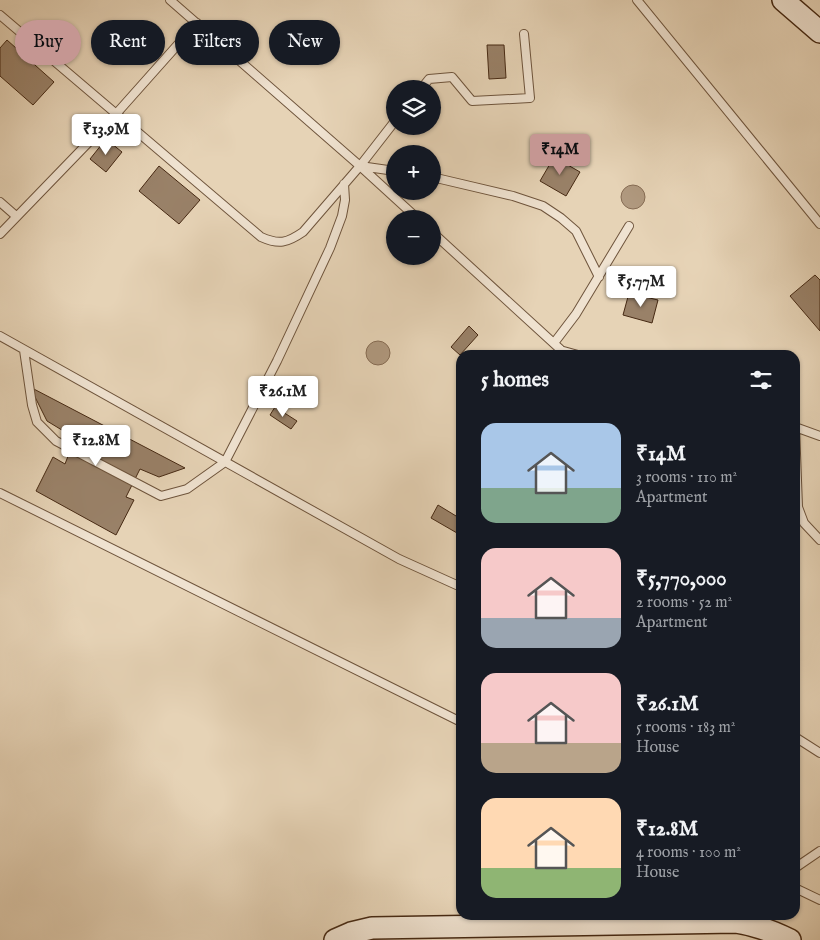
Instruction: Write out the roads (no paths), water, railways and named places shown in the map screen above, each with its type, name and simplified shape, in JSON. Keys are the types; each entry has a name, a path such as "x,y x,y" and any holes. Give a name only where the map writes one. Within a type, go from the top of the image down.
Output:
{"street":[{"path":"783,0 820,32"},
{"path":"335,940 351,932 372,928 736,922 752,924 771,930 790,940"}],"lane":[{"path":"170,0 193,20"},
{"path":"637,0 820,224"},
{"path":"0,15 261,237 272,242 292,240 302,232 386,133"},
{"path":"428,80 452,77 472,101 530,98 524,34"},
{"path":"0,234 116,114 175,48"},
{"path":"245,65 408,210"},
{"path":"360,166 386,170"},
{"path":"441,179 513,196 542,206 561,218 576,231 599,277"},
{"path":"24,350 32,406 37,422 56,441 161,496 187,489 225,462 277,361 330,248 342,216 344,184"},
{"path":"0,202 16,216"},
{"path":"559,350 576,314 629,226"},
{"path":"441,240 558,350"},
{"path":"0,336 399,559 456,585"},
{"path":"800,429 820,436"},
{"path":"0,493 456,720"},
{"path":"800,512 804,523 820,540"},
{"path":"800,740 820,753"},
{"path":"800,865 820,851"},
{"path":"800,890 820,900"}]}
